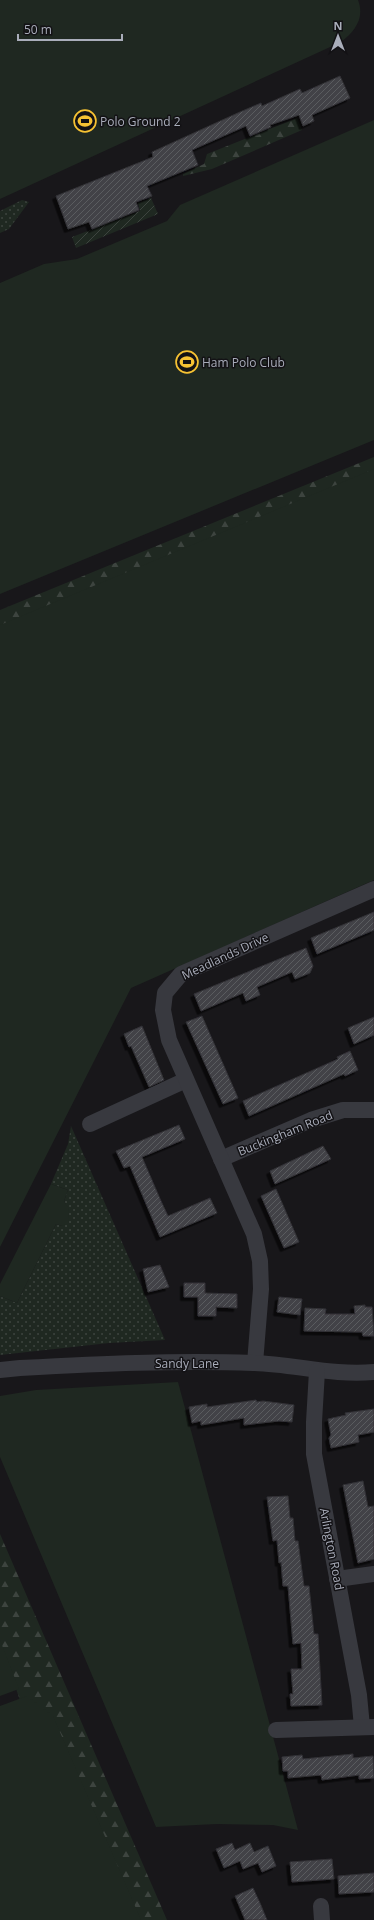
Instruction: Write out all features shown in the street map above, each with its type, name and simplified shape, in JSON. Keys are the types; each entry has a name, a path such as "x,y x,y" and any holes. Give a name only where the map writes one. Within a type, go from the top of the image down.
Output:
{"street":[{"name":"Meadlands Drive","path":"255,1363 261,1289 260,1262 254,1234 169,1040 163,1010 165,993 181,974 374,889"},
{"path":"90,1124 186,1080"},
{"name":"Buckingham Road","path":"221,1159 317,1118 343,1110 374,1110"},
{"name":"Sandy Lane","path":"0,1370 158,1363 255,1363 317,1370 374,1372"},
{"name":"Arlington Road","path":"317,1370 314,1454 359,1695 368,1727"},
{"path":"337,1579 374,1574"},
{"path":"276,1730 368,1727"}],"green space":[{"name":"Polo Ground 2","path":"0,0 358,0 360,13 354,29 341,42 0,199"},
{"path":"297,118 302,130 212,169 183,176 183,174 204,164 207,154"},
{"name":"Ham Polo Club","path":"374,120 374,440 0,594 0,283 44,264 77,259 167,221 180,205"},
{"path":"151,198 158,214 76,248 72,237 140,211 138,203"},
{"path":"22,200 29,202 9,229 0,233 0,211"},
{"path":"374,457 374,481 0,637 0,610"},
{"path":"374,469 374,880 131,988 0,1247 0,625"},
{"path":"71,1126 165,1340 109,1343 0,1355 0,1296 17,1303 56,1224 62,1226 67,1207 64,1201 68,1190 51,1184 68,1144"},
{"path":"51,1184 68,1190 64,1201 69,1209 68,1223 62,1226 56,1224 17,1303 0,1296 0,1284"},
{"path":"178,1382 298,1830 273,1825 217,1824 156,1827 0,1457 0,1396 36,1390"},
{"path":"0,1534 167,1920 137,1920 31,1739 18,1694 0,1650"},
{"path":"0,1640 19,1689 0,1696"},
{"path":"27,1696 53,1716 141,1920 0,1920 0,1706"}],"building":[{"path":"340,76 350,98 312,115 314,121 303,126 299,115 270,125 271,127 250,136 246,126 192,150 198,165 147,186 152,196 136,202 139,210 92,229 89,222 68,229 56,196 153,157 152,152 261,103 262,106 300,89 302,93"},
{"path":"374,912 374,930 317,954 311,938"},
{"path":"306,948 313,966 310,973 295,979 292,972 257,987 260,995 246,1001 243,993 201,1011 194,994"},
{"path":"202,1016 238,1098 223,1104 186,1022"},
{"path":"374,1017 374,1035 354,1044 348,1028"},
{"path":"142,1026 164,1080 149,1087 131,1046 129,1047 124,1034"},
{"path":"350,1051 358,1070 345,1076 344,1074 249,1116 243,1101 338,1059 337,1057"},
{"path":"179,1125 185,1139 142,1157 161,1201 168,1216 210,1198 217,1213 160,1237 130,1166 124,1168 116,1151"},
{"path":"323,1146 331,1159 275,1184 270,1171"},
{"path":"276,1189 299,1242 284,1248 261,1196"},
{"path":"160,1265 169,1287 148,1292 143,1269"},
{"path":"184,1283 205,1283 205,1293 237,1294 237,1308 216,1307 216,1316 198,1316 198,1297 184,1297"},
{"path":"279,1297 302,1299 300,1315 277,1312"},
{"path":"365,1305 365,1307 372,1307 374,1336 363,1336 362,1332 304,1331 305,1308 326,1309 325,1314 355,1314 354,1306"},
{"path":"256,1400 257,1402 263,1401 294,1405 292,1422 279,1421 244,1425 244,1418 201,1425 201,1421 192,1423 189,1407 207,1404 207,1407"},
{"path":"374,1409 374,1432 358,1435 359,1442 331,1448 329,1438 331,1435 328,1419 346,1415 345,1413"},
{"path":"363,1481 368,1507 374,1506 374,1559 358,1563 343,1485"},
{"path":"288,1496 290,1518 293,1518 295,1541 298,1541 304,1586 309,1586 314,1634 318,1634 322,1705 291,1706 290,1694 293,1694 291,1669 302,1669 301,1643 293,1644 288,1586 283,1586 281,1562 279,1563 277,1540 273,1541 267,1497"},
{"path":"353,1754 353,1758 373,1756 374,1778 359,1779 359,1775 322,1780 321,1775 288,1778 288,1771 283,1771 282,1757 302,1755 303,1759"},
{"path":"232,1843 235,1850 250,1843 254,1852 268,1846 276,1866 262,1872 258,1863 243,1869 240,1861 224,1868 216,1849"},
{"path":"332,1859 334,1879 292,1882 290,1862"},
{"path":"374,1873 374,1892 339,1894 338,1876"},
{"path":"253,1888 267,1920 245,1920 235,1896"}],"place":[{"name":"Polo Ground 2","path":"85,121"},
{"name":"Ham Polo Club","path":"187,362"}]}
